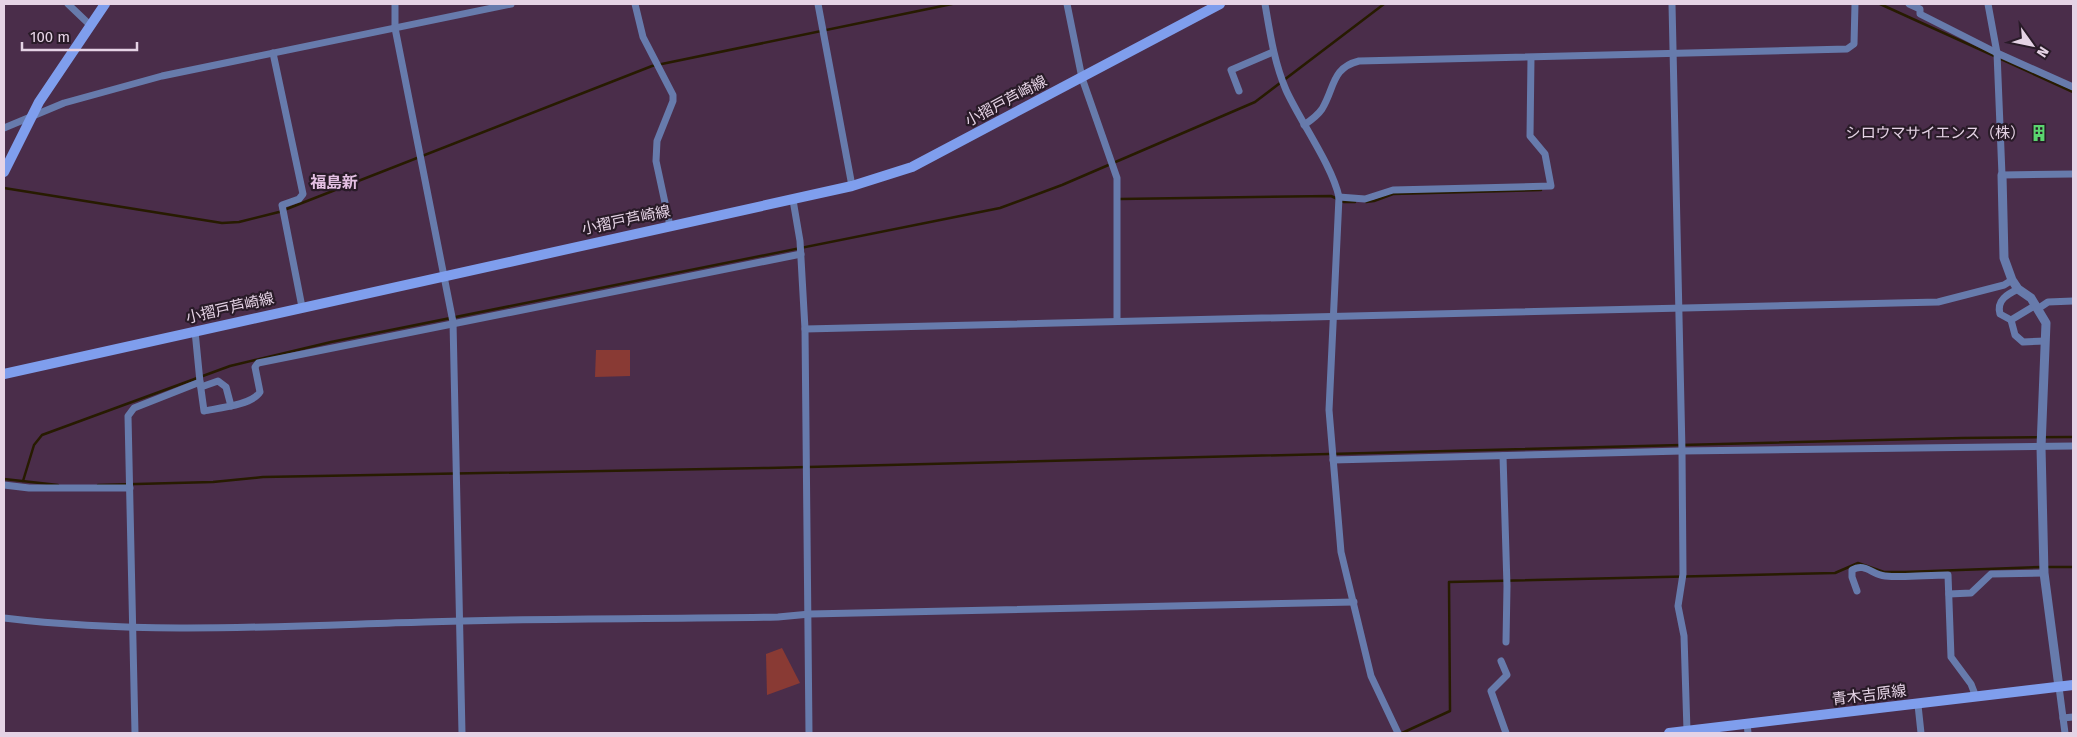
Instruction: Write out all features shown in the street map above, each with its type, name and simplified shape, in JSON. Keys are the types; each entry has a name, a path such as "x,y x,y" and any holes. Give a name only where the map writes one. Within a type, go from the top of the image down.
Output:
{"main road":[{"path":"4,172 32,115 105,4"},
{"name":"小摺戸芦崎線","path":"4,374 852,186 912,167 1220,4"},
{"name":"青木吉原線","path":"1669,733 1748,729 2073,685"}],"street":[{"path":"68,4 90,25"},
{"path":"395,4 395,28 453,322 462,733"},
{"path":"4,128 32,115 162,76 511,4"},
{"path":"635,4 643,37 673,94 673,101 657,141 656,160 670,226"},
{"path":"818,4 852,186"},
{"path":"1067,4 1082,78 1116,178 1117,320"},
{"path":"1266,4 1273,52 1287,91 1331,177 1338,197 1329,410 1341,552 1371,676 1398,733"},
{"path":"1672,4 1682,451 1683,574 1678,606 1684,636 1684,732"},
{"path":"1304,126 1322,110 1338,73 1346,64 1359,61 1673,55 1848,49 1854,44 1854,4"},
{"path":"1909,4 1920,9 1920,14 1997,54 2073,87"},
{"path":"1988,4 1997,54 2004,258 2012,280 2018,289 2037,306 2046,323 2041,447 2044,573 2065,733"},
{"path":"1239,91 1231,70 1273,52"},
{"path":"273,53 303,194 299,200 282,205 302,307"},
{"path":"1338,197 1365,199 1393,190 1551,186 1545,154 1530,136 1531,58"},
{"path":"2002,175 2073,174"},
{"path":"793,200 801,254 804,329 810,614 810,733"},
{"path":"195,331 204,411 231,406 257,396 260,392 255,367 258,362 801,254"},
{"path":"804,329 1117,320 1334,317 1938,302 2004,285 2012,280"},
{"path":"2018,289 2004,296 2000,303 2000,314 2011,320 2018,340 2023,342 2045,340"},
{"path":"2011,320 2048,302 2073,302"},
{"path":"135,733 128,416 134,408 201,384 218,381 226,387 231,406"},
{"path":"1333,460 1682,451 2073,446"},
{"path":"1503,456 1507,586 1506,642"},
{"path":"4,485 29,488 130,488"},
{"path":"1857,592 1852,577 1852,570 1857,567 1864,567 1883,576 1948,575 1951,657 1971,684 1976,697"},
{"path":"1949,594 1971,593 1991,574 2044,573"},
{"path":"4,618 66,625 133,628 461,620 758,617 810,614 1354,602"},
{"path":"1501,661 1507,675 1491,691 1506,733"},
{"path":"1918,705 1921,733"},
{"path":"2063,718 2073,717"}],"shaded area":[{"path":"596,350 630,350 630,376 595,377"},
{"path":"782,648 800,683 767,695 766,654"}],"waterway":[{"path":"4,188 222,223 239,222 279,212 652,66 952,4"},
{"path":"23,481 34,445 42,435 230,366 331,342 1000,208 1062,185 1255,102 1384,4"},
{"path":"1880,4 2073,92"},
{"path":"1366,202 1393,194 1541,190"},
{"path":"1120,199 1331,196 1344,202 1355,202"},
{"path":"98,485 213,482 263,477 768,468 1962,438 2073,437"},
{"path":"4,479 58,485"},
{"path":"1402,733 1450,711 1449,582 1835,573 1858,563 1884,572 2041,567"},
{"path":"2047,567 2073,567"}],"place":[{"name":"シロウマサイエンス（株）","path":"2039,133"}],"district":[{"name":"福島新","path":"334,182"}]}
